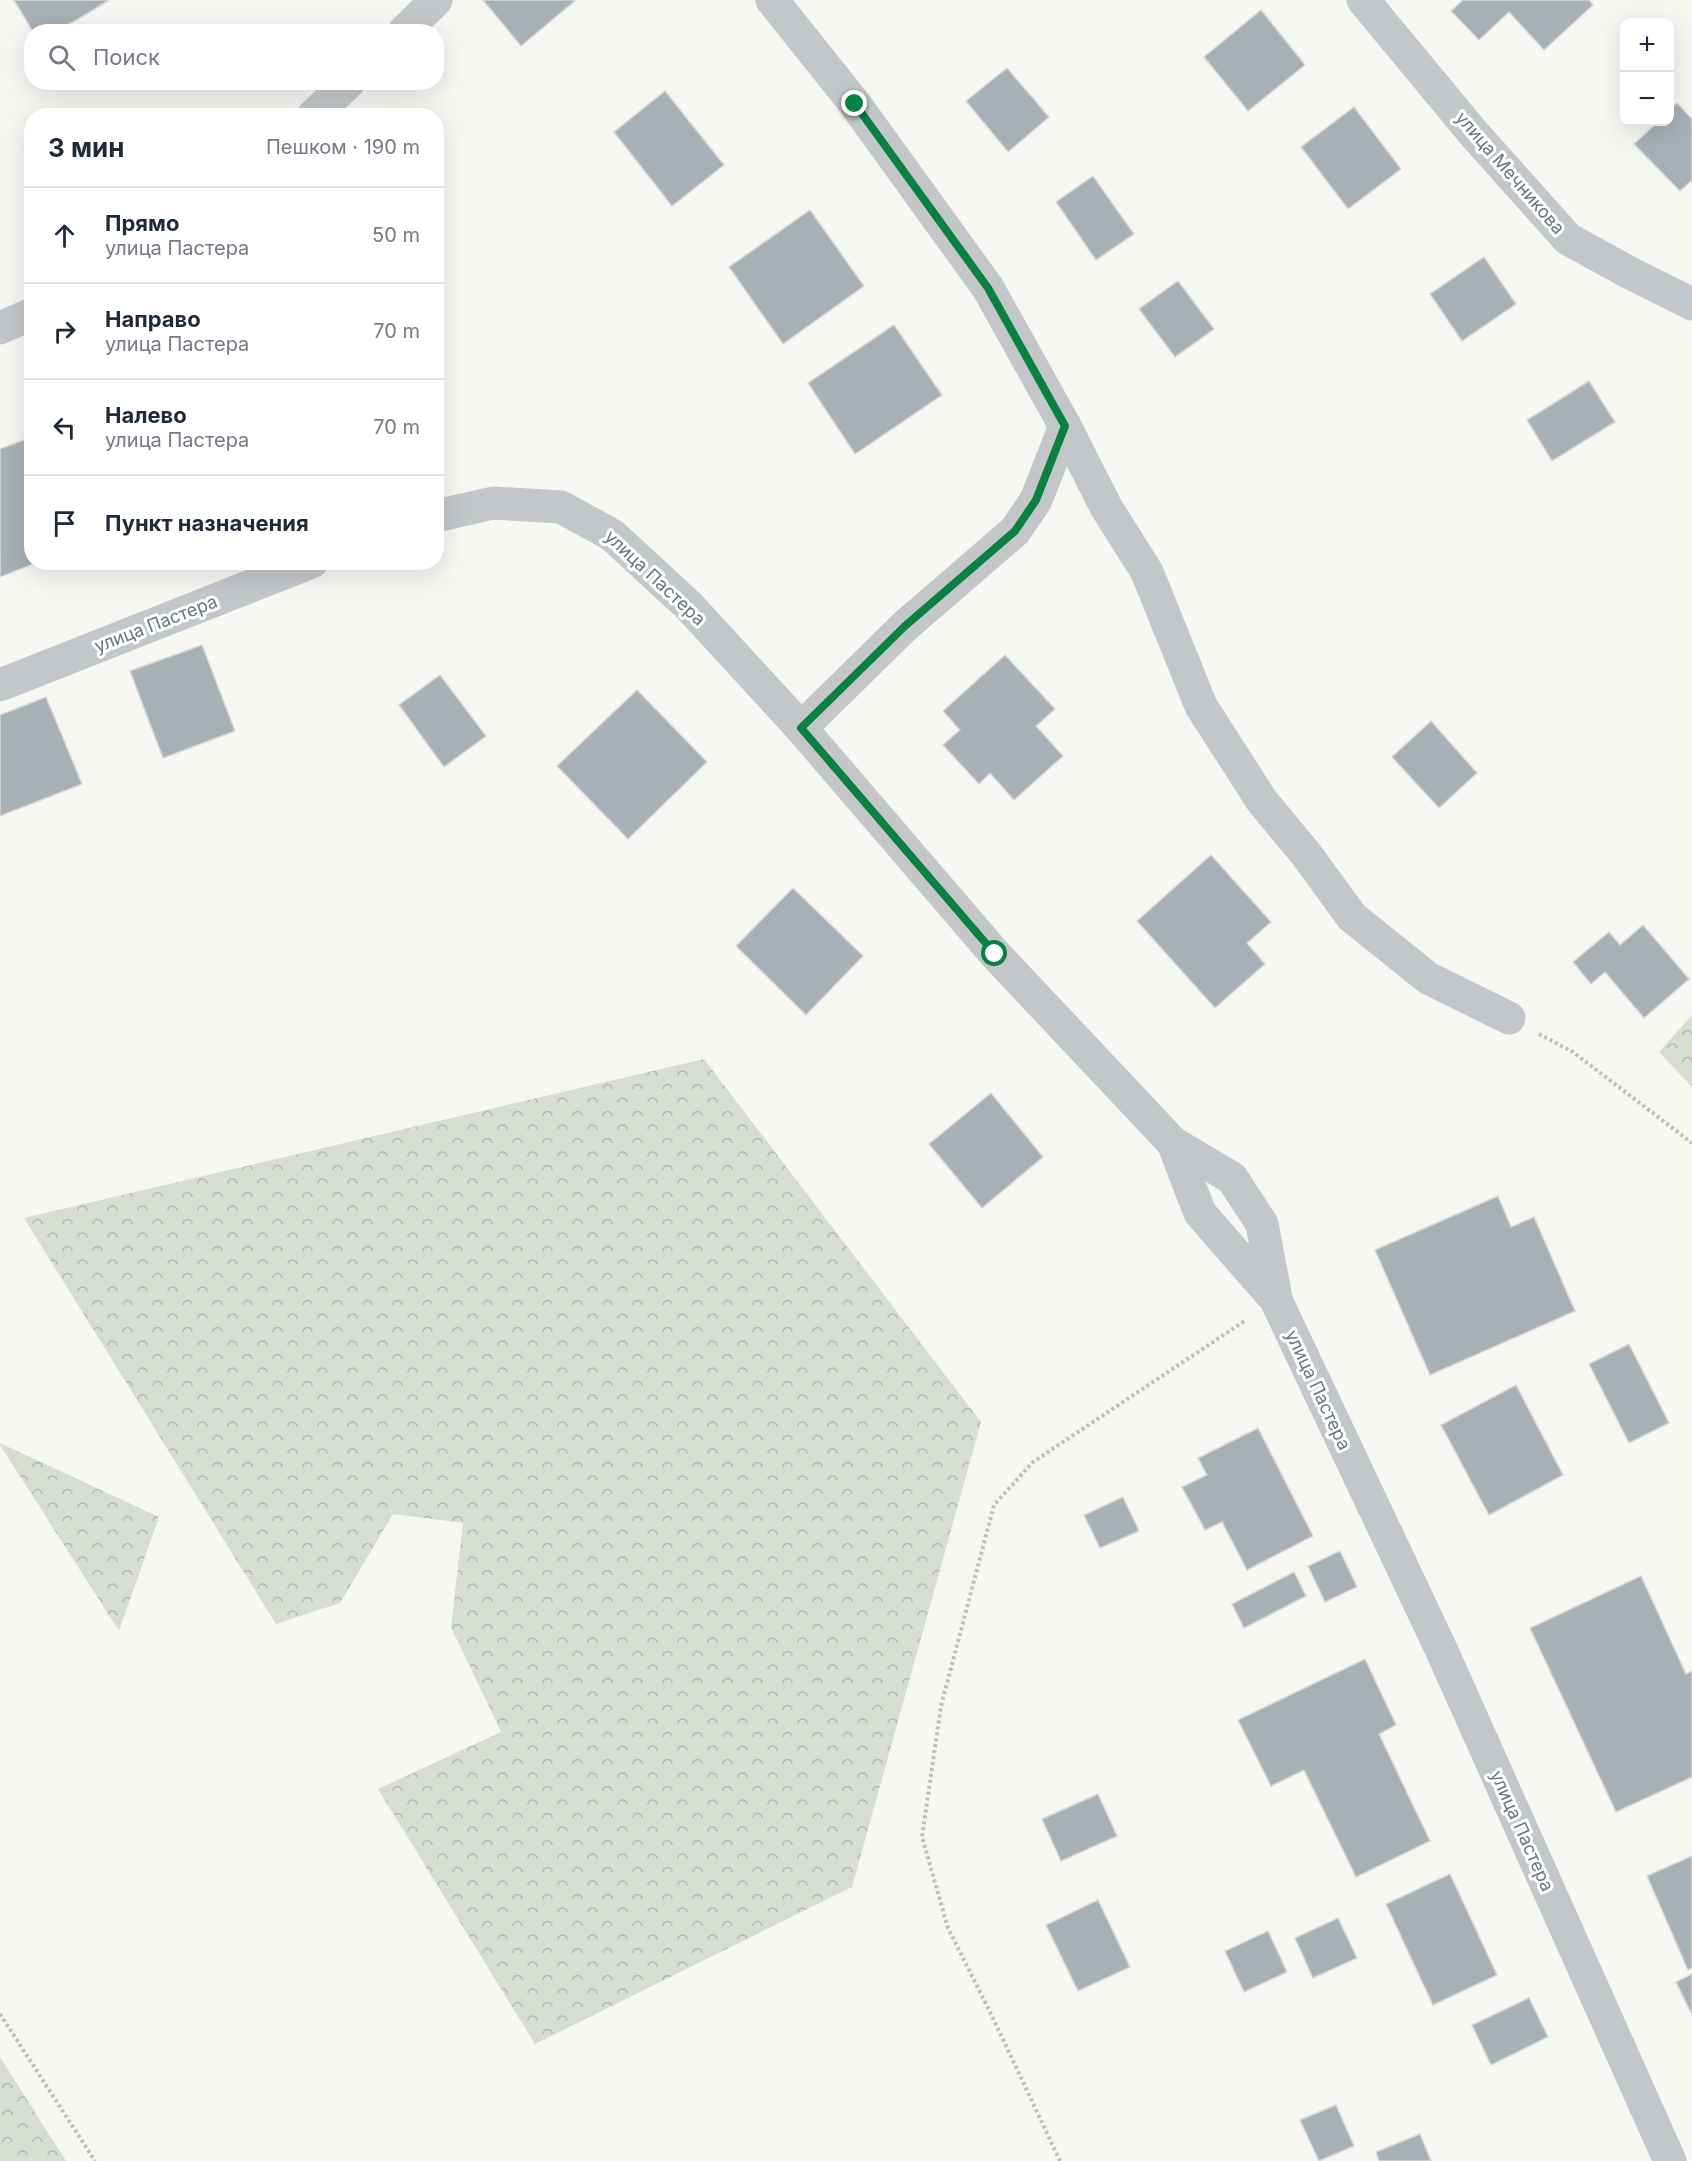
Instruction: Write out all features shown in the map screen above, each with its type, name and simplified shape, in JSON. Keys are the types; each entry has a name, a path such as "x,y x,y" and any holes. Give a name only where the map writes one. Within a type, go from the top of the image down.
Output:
{"street":[{"path":"412,24 436,0"},
{"path":"772,0 855,104 988,288 1065,426 1106,507 1147,572 1201,705 1262,801 1306,854 1352,917 1428,978 1509,1018"},
{"name":"улица Мечникова","path":"1363,0 1475,135 1568,239 1692,304"},
{"path":"321,108 341,90"},
{"path":"0,328 24,318"},
{"path":"801,728 905,626 1015,531 1036,500 1065,426"},
{"name":"улица Пастера","path":"444,514 493,503 561,507 612,535 689,606 801,728 995,954 1173,1143 1200,1213 1276,1300 1441,1649 1670,2161"},
{"name":"улица Пастера","path":"0,685 292,570"},
{"path":"1173,1143 1232,1178 1262,1224 1276,1300"}],"path":[{"path":"1509,1018 1573,1052 1692,1143"},
{"path":"1060,2161 948,1928 922,1837 941,1706 994,1505 1033,1462 1276,1300"},
{"path":"0,2014 95,2161"}],"green space":[{"path":"1692,1015 1692,1087 1659,1052"},
{"path":"704,1059 981,1422 852,1887 535,2044 378,1789 501,1732 451,1627 463,1523 393,1514 340,1603 276,1624 24,1218"},
{"path":"0,1443 159,1517 119,1631 0,1445"},
{"path":"0,2057 66,2161 0,2161"}],"building":[{"path":"14,0 108,1 69,24 28,24"},
{"path":"483,0 576,0 521,46"},
{"path":"1463,0 1589,0 1593,5 1544,50 1509,12 1479,40 1451,11"},
{"path":"1261,10 1305,65 1248,111 1204,57"},
{"path":"1007,68 1049,117 1008,152 966,101"},
{"path":"665,91 724,165 672,206 614,132"},
{"path":"1677,103 1692,119 1692,180 1680,191 1634,144 1654,126 1674,126 1674,106"},
{"path":"1354,107 1401,169 1348,209 1301,147"},
{"path":"1093,176 1134,234 1096,260 1056,202"},
{"path":"810,210 864,286 783,344 729,267"},
{"path":"1484,257 1516,304 1462,341 1430,294"},
{"path":"1178,281 1214,329 1175,357 1139,309"},
{"path":"894,325 942,395 855,454 808,383"},
{"path":"1589,381 1615,422 1552,461 1527,420"},
{"path":"24,440 24,568 0,577 0,449"},
{"path":"202,645 235,731 163,758 130,671"},
{"path":"1005,655 1055,709 1036,726 1063,756 1014,800 990,773 979,784 943,745 960,730 943,711"},
{"path":"440,675 486,736 444,767 399,705"},
{"path":"637,690 707,762 628,839 557,766"},
{"path":"46,697 82,784 0,816 0,715"},
{"path":"1431,721 1477,773 1439,808 1392,757"},
{"path":"1211,855 1271,922 1247,943 1265,964 1215,1008 1137,921"},
{"path":"793,888 863,956 806,1015 736,946"},
{"path":"1643,925 1689,979 1644,1018 1605,972 1591,984 1573,962 1609,932 1620,945"},
{"path":"991,1093 1043,1157 982,1208 929,1144"},
{"path":"1498,1196 1511,1227 1534,1217 1575,1311 1430,1375 1375,1250"},
{"path":"1629,1344 1669,1423 1629,1443 1589,1364"},
{"path":"1516,1385 1563,1475 1489,1515 1441,1425"},
{"path":"1258,1428 1313,1536 1247,1570 1222,1522 1205,1530 1182,1487 1207,1475 1198,1458"},
{"path":"1123,1497 1139,1531 1100,1548 1084,1515"},
{"path":"1340,1551 1357,1587 1325,1602 1308,1566"},
{"path":"1294,1572 1306,1596 1244,1628 1232,1604"},
{"path":"1641,1576 1686,1674 1692,1671 1692,1777 1616,1812 1530,1628"},
{"path":"1365,1659 1396,1725 1379,1734 1430,1841 1356,1877 1304,1770 1271,1786 1238,1720"},
{"path":"1098,1794 1117,1836 1061,1861 1042,1819"},
{"path":"1692,1856 1692,1968 1688,1970 1647,1876"},
{"path":"1450,1874 1497,1975 1433,2005 1386,1904"},
{"path":"1098,1900 1130,1967 1078,1991 1046,1925"},
{"path":"1338,1918 1357,1958 1313,1978 1295,1938"},
{"path":"1268,1931 1287,1972 1244,1992 1225,1951"},
{"path":"1692,1974 1692,2015 1676,1982"},
{"path":"1529,1998 1548,2037 1491,2065 1472,2025"},
{"path":"1336,2105 1354,2146 1319,2161 1300,2120"},
{"path":"1420,2134 1431,2161 1379,2161 1376,2152"}],"route":[{"path":"855,104 988,288 1065,426 1036,500 1015,531 905,626 801,728 995,954"}]}
